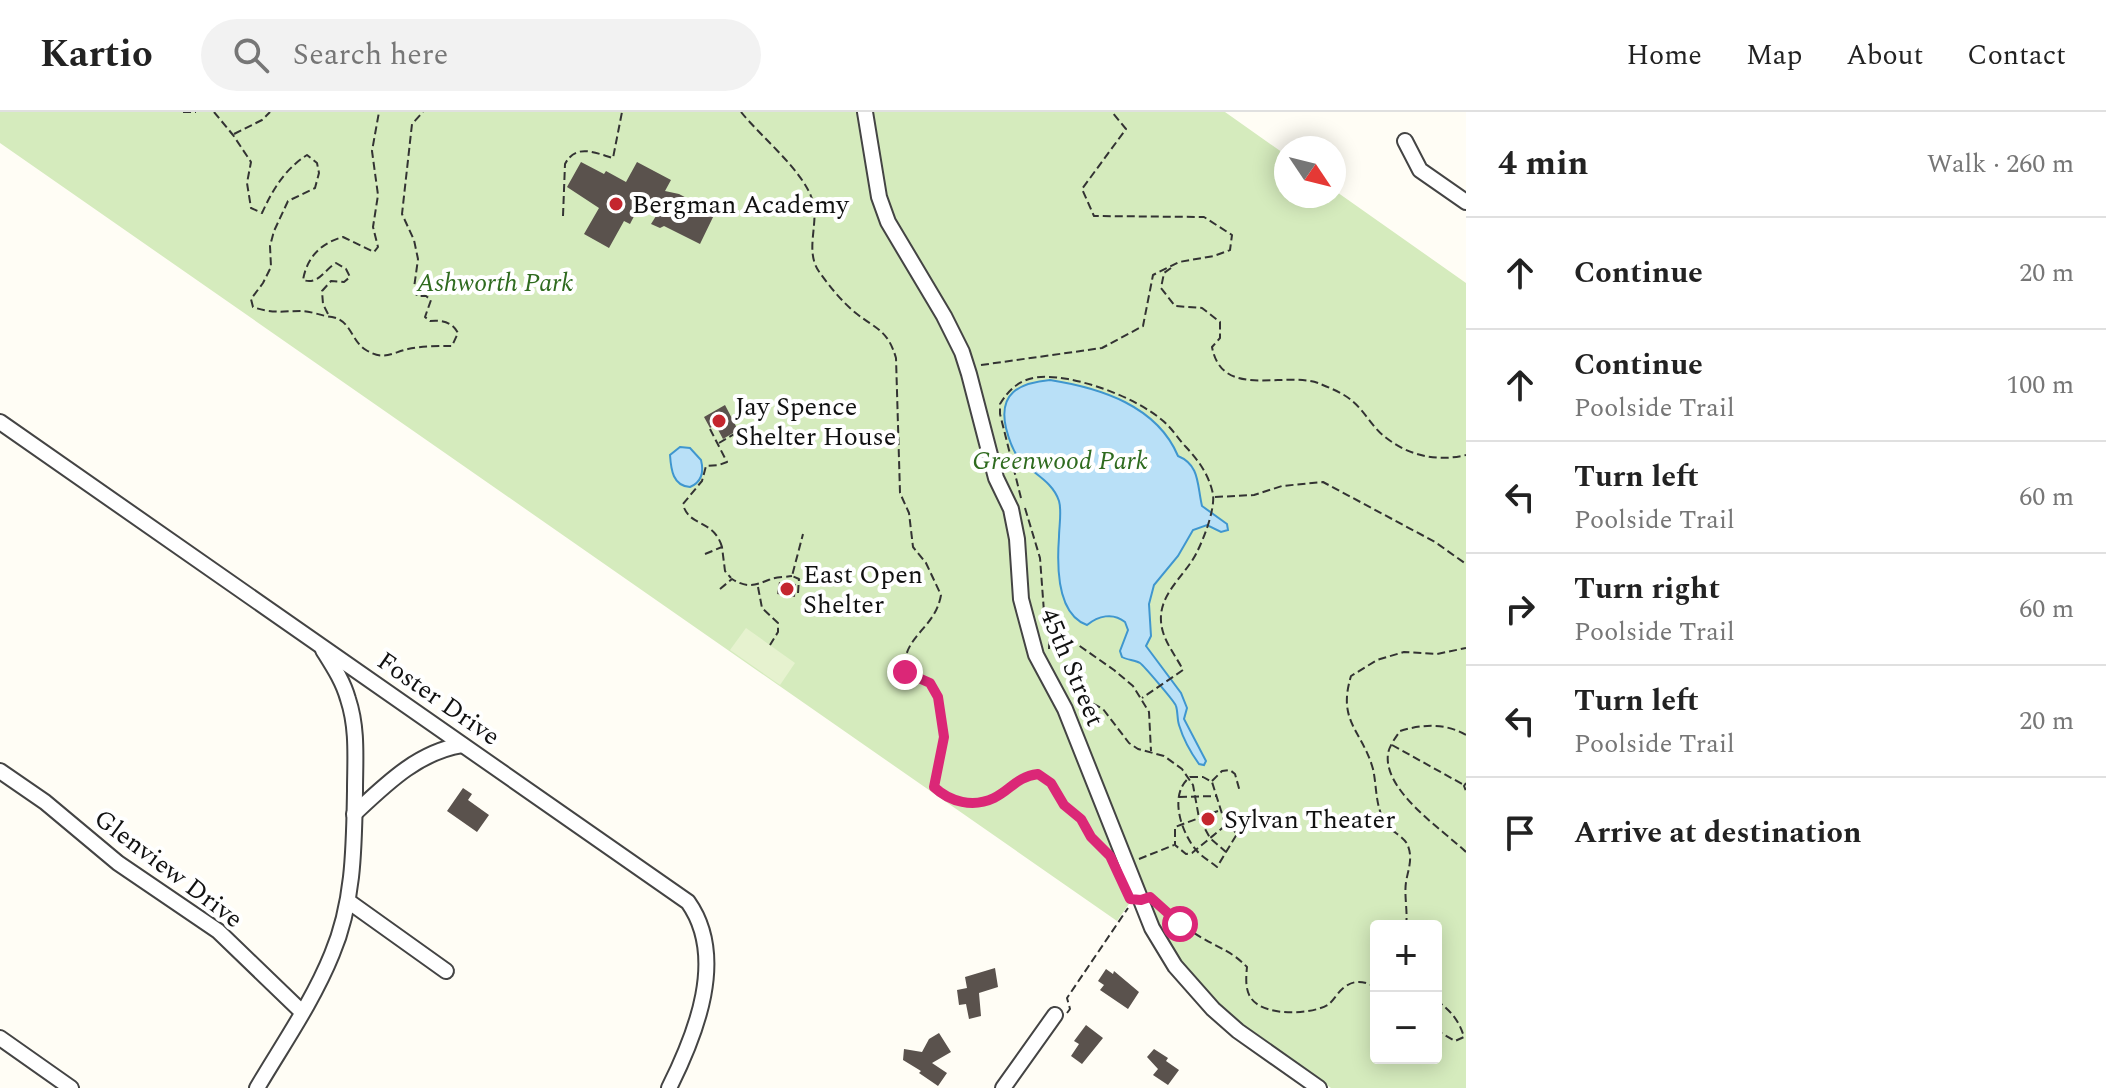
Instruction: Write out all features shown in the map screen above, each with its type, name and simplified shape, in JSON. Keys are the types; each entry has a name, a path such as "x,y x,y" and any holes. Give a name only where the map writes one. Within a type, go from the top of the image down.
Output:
{"street":[{"name":"45th Street","path":"865,112 879,197 888,222 944,316 967,368 996,478 1011,509 1027,627 1048,681 1065,709 1146,898 1163,947 1175,966 1213,1009 1319,1088"},
{"path":"1405,141 1420,170 1466,202"},
{"name":"Foster Drive","path":"0,422 688,902 697,914 706,943 703,992 690,1041 669,1088"},
{"path":"257,1088 333,953 348,901 356,735 349,700 335,668 317,642"},
{"path":"354,814 420,760 442,748 462,745"},
{"name":"Glenview Drive","path":"0,771 45,802 118,863 218,931 302,1012"},
{"path":"348,901 446,971"},
{"path":"1003,1088 1059,1017"},
{"path":"0,1038 71,1088"}],"path":[{"path":"183,112 196,112"},
{"path":"214,112 251,162 247,183 251,208 262,213 292,165 307,155 317,163 319,173 315,188 288,201 280,214 270,246 271,267 251,299 253,307 272,314 306,310 321,317 341,320 351,330 355,342 369,352 390,356 407,349 452,346 458,333 454,326 425,317 431,300 426,296 417,296 414,288 418,259 414,240 402,214 412,124 423,112"},
{"path":"233,135 262,120 270,112"},
{"path":"329,317 323,304 322,291 331,281 344,282 350,277 346,269 336,263 326,268 319,279 310,282 303,280 304,274 325,242 343,237 374,252 378,247 373,227 378,195 372,151 379,112"},
{"path":"563,216 567,159 577,151 586,150 613,158 622,112"},
{"path":"741,112 752,128 796,171 813,201 815,223 811,248 817,271 855,312 890,339 896,358 900,493 909,513 913,547 926,563 941,595 934,618 910,644 904,662 905,672 930,683 938,697 944,737 934,787 945,798 964,803 991,800 1022,776 1038,774 1051,783 1064,805 1081,819 1091,837 1110,856"},
{"path":"967,368 1102,348 1143,326 1153,275 1179,262 1230,250 1232,235 1204,217 1094,216 1082,189 1126,129 1112,112"},
{"path":"1179,262 1164,273 1161,288 1175,306 1202,308 1220,322 1220,338 1212,347 1215,361 1230,375 1253,381 1300,379 1317,383 1349,398 1383,436 1420,457 1453,458 1466,455"},
{"path":"1142,698 1183,670 1172,653 1161,621 1164,602 1197,553 1204,533 1214,497 1206,473 1162,420 1117,396 1052,376 1020,381 1000,404 1000,414 1018,489 1035,533 1044,612 1064,635 1133,686 1149,712 1151,751"},
{"path":"710,429 727,462 706,466 702,481 683,504 687,515 717,534 725,571 732,579 744,586 758,586 769,580 792,576 799,579 798,593"},
{"path":"718,444 741,430"},
{"path":"1214,497 1254,495 1282,486 1323,482 1435,542 1466,564"},
{"path":"792,576 803,534"},
{"path":"705,554 722,547"},
{"path":"720,589 732,579"},
{"path":"758,586 762,608 778,623 778,632 770,645"},
{"path":"1049,652 1050,622"},
{"path":"1407,920 1405,884 1411,865 1408,844 1386,823 1376,797 1372,769 1348,717 1345,696 1351,676 1377,660 1404,652 1437,654 1466,648"},
{"path":"1065,688 1103,709 1129,743 1174,761 1190,777 1199,818 1210,838 1226,852"},
{"path":"1466,735 1456,729 1415,726 1400,731 1388,754 1400,789 1430,823 1466,852"},
{"path":"1392,745 1465,784 1466,791"},
{"path":"1211,782 1222,771 1230,770 1235,774 1240,792"},
{"path":"1190,777 1203,777 1211,782 1220,811 1237,834 1217,867 1196,850 1182,824 1178,797 1182,783 1190,777"},
{"path":"1178,797 1217,796"},
{"path":"1220,811 1175,827 1175,845 1186,854 1196,850 1227,824"},
{"path":"1136,860 1175,845"},
{"path":"1059,1017 1070,1009 1067,998 1130,906 1146,898 1205,940 1232,952 1247,967 1246,982 1251,998 1272,1011 1301,1012 1328,1004 1345,986 1362,981 1370,984"},
{"path":"1442,1005 1455,1017 1464,1037 1455,1041 1442,1033"}],"green space":[{"name":"Greenwood Park","path":"0,112 1225,112 1274,147 1274,208 1346,208 1346,198 1466,283 1466,1088 1331,1088 1237,1021 1201,987 1159,928 1143,884 1117,921 0,143"},
{"path":"746,628 795,663 780,685 730,650"}],"water":[{"path":"1050,380 1107,394 1142,412 1169,439 1178,456 1194,470 1202,506 1227,524 1228,530 1221,532 1207,525 1193,530 1178,556 1154,585 1149,604 1151,636 1146,646 1181,693 1187,708 1184,719 1206,761 1204,765 1199,764 1188,745 1171,698 1140,663 1122,657 1120,651 1128,630 1125,622 1106,616 1087,625 1069,610 1064,599 1059,574 1059,501 1048,483 1016,454 1008,437 1004,416 1008,398 1013,392 1029,384"},
{"path":"680,447 690,448 701,460 701,476 690,487 680,484 672,471 670,455"}],"building":[{"name":"Bergman Academy","path":"581,162 626,182 637,162 671,180 665,191 679,194 715,213 700,244 664,226 660,228 651,224 661,208 643,199 630,224 624,221 609,248 584,234 599,208 567,187"},
{"name":"Jay Spence Shelter House","path":"725,405 738,430 723,439 715,424 710,428 704,417"},
{"name":"East Open Shelter","path":"779,582 796,584 795,597 777,594"},
{"path":"463,788 472,794 468,800 489,815 477,832 447,811"},
{"path":"995,968 998,987 979,993 981,1016 969,1019 966,1004 959,1005 957,990 967,988 965,977"},
{"path":"1106,969 1113,974 1114,971 1139,992 1128,1009 1100,990 1104,985 1098,981"},
{"path":"1086,1025 1103,1038 1082,1064 1071,1056 1079,1044 1074,1041"},
{"path":"939,1033 951,1052 932,1063 947,1073 938,1086 903,1060 904,1049 922,1052 929,1039"},
{"path":"1154,1049 1179,1070 1168,1085 1153,1075 1158,1069 1147,1057"}],"place":[{"name":"Bergman Academy","path":"616,204"},
{"name":"Jay Spence Shelter House","path":"719,421"},
{"name":"East Open Shelter","path":"787,589"},
{"name":"Sylvan Theater","path":"1208,819"}],"route":[{"path":"905,672 930,683 938,697 944,737 934,787 945,798 964,803 991,800 1022,776 1038,774 1051,783 1064,805 1081,819 1091,837 1110,856 1130,899 1150,897 1180,924"}],"park label":[{"name":"Ashworth Park","path":"495,282"}]}
